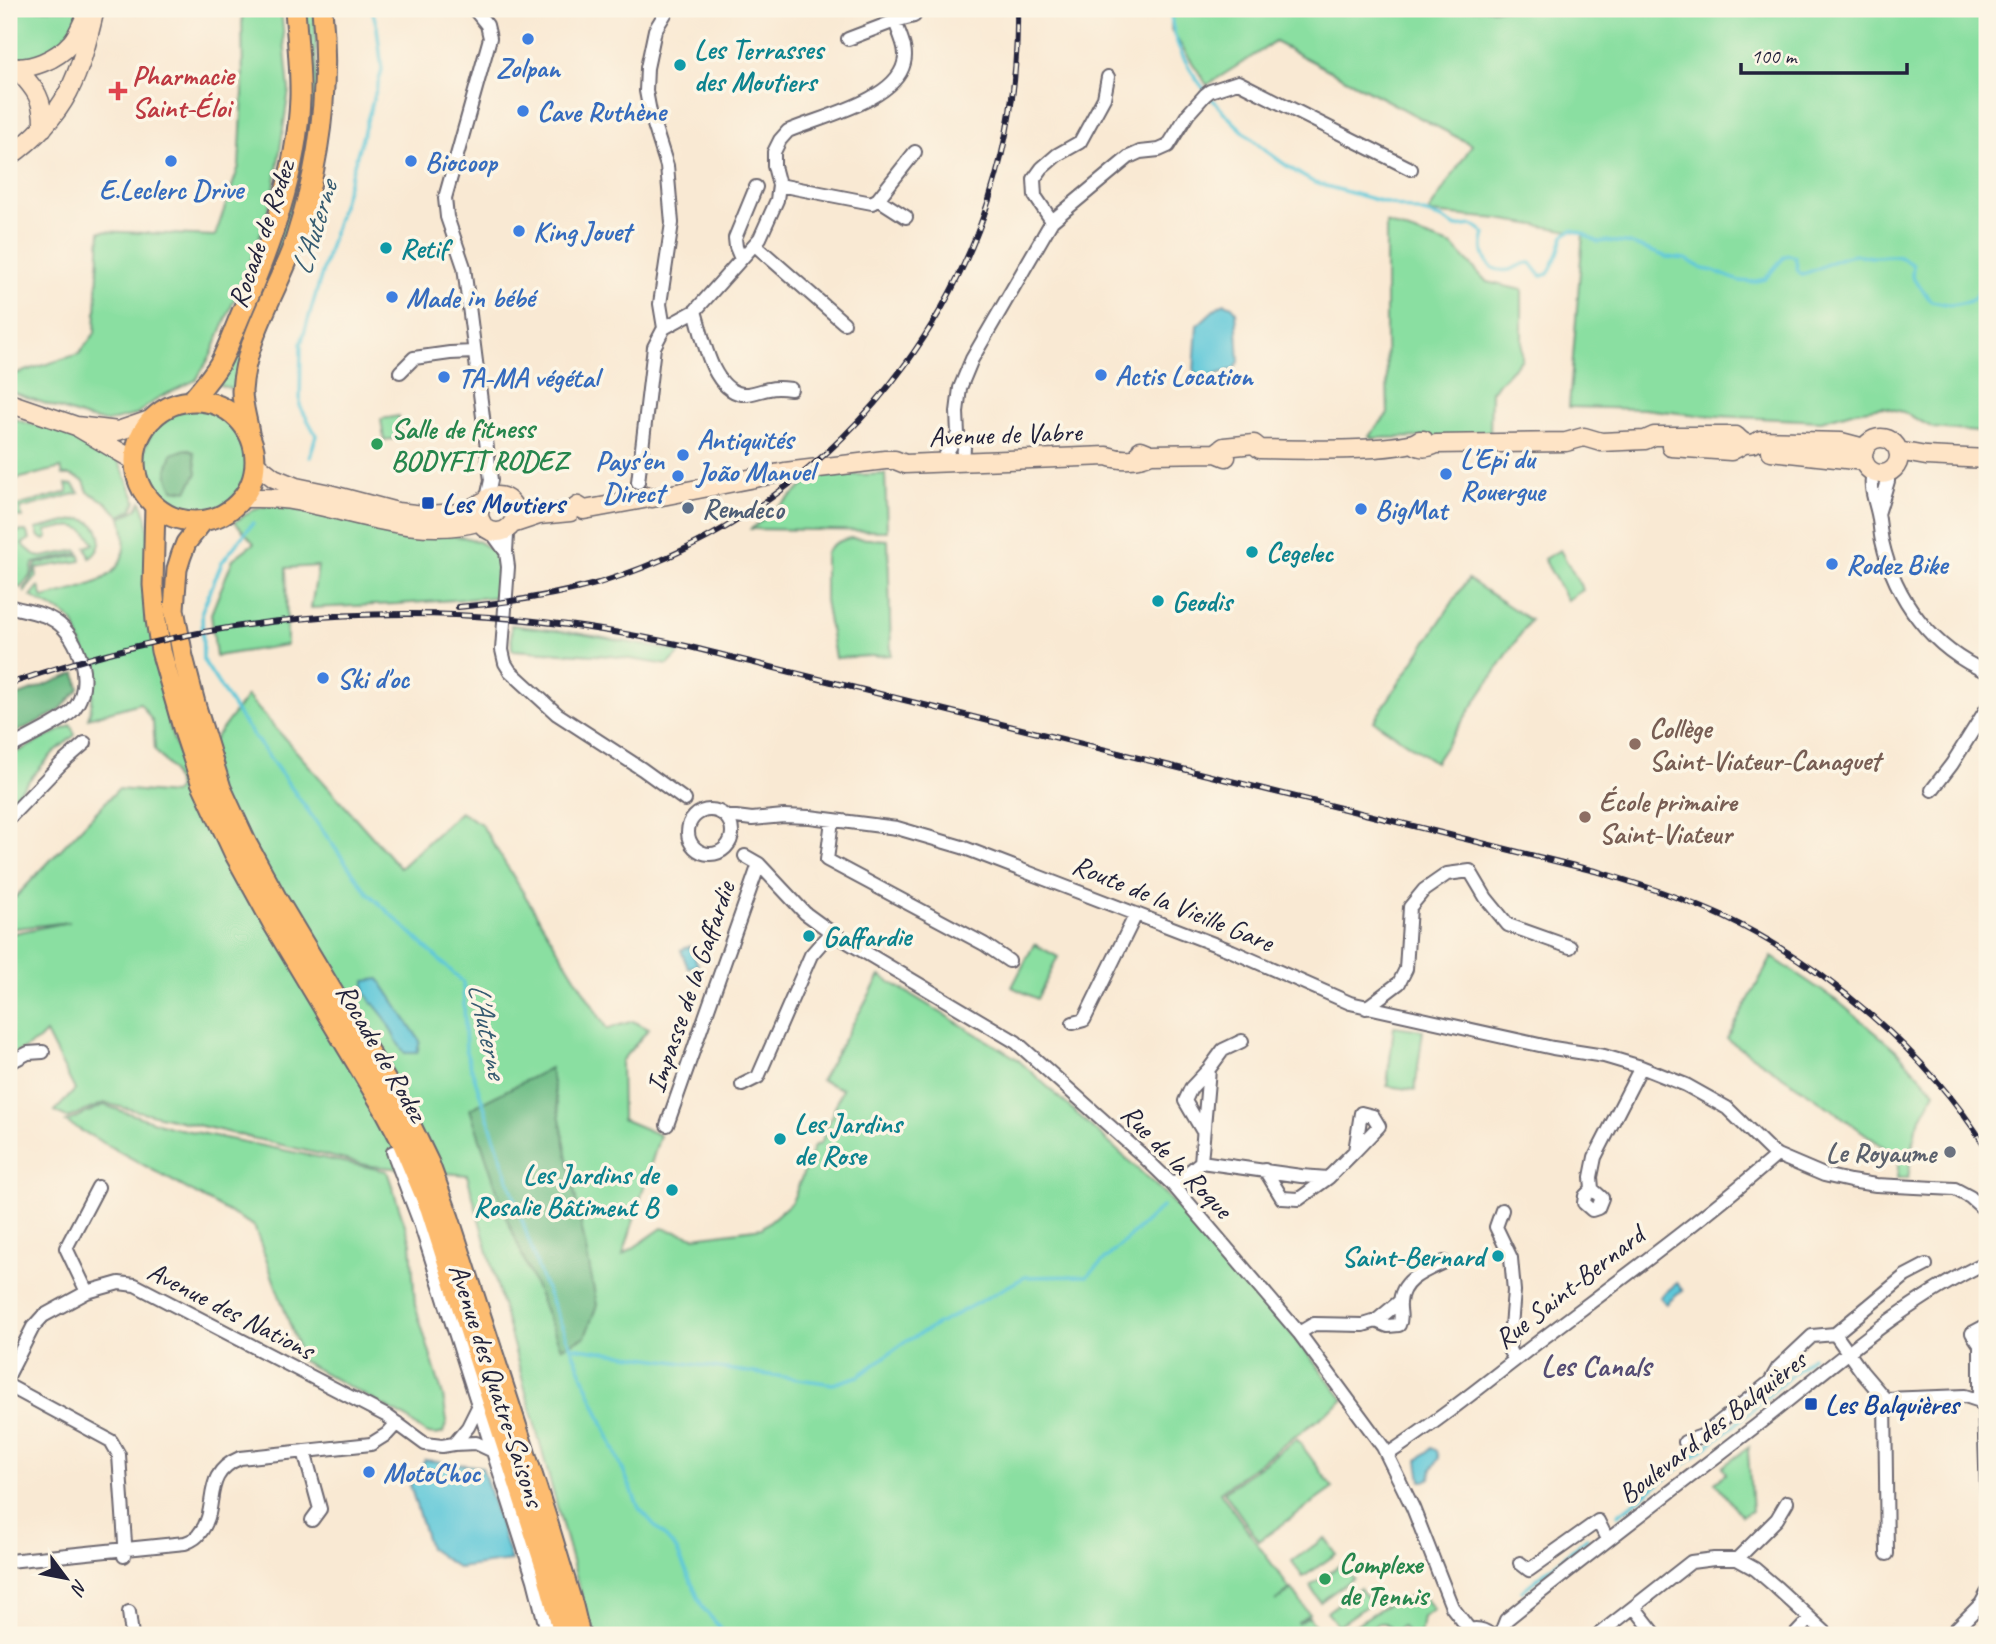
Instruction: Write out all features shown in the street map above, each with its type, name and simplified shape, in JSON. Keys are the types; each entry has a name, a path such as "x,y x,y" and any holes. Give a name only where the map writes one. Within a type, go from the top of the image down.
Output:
{"main road":[{"path":"12,68 42,62 60,54 73,42 91,9"},
{"path":"9,157 30,142 58,111 73,84 91,9"},
{"name":"Rocade de Rodez","path":"191,401 220,363 268,246 283,200 300,101 295,9"},
{"name":"Rocade de Rodez","path":"249,433 242,394 246,358 294,243 317,156 323,109 322,9"},
{"path":"12,68 35,89 44,112 43,128"},
{"path":"191,401 208,402 225,408 239,419 249,433 256,464 252,482 243,498 230,510 203,521 182,520 155,506 141,485 135,461 143,431 153,419 164,410 191,401"},
{"path":"9,403 76,426 135,461"},
{"path":"76,426 118,431 153,419"},
{"name":"Avenue de Vabre","path":"243,498 295,500 378,521 428,527 463,526 577,511 641,496 785,472 844,466 885,469 905,464 1107,457 1115,452 1142,450 1151,454 1216,453 1224,447 1254,444 1260,449 1315,451 1414,444 1419,440 1430,440 1436,444 1566,442 1585,448 1601,442 1645,440 1650,445 1731,451 1761,440 1841,442 1880,461"},
{"path":"1880,461 1926,456 1987,459"},
{"path":"256,464 274,478 296,487 397,512 463,513 490,495 508,499 500,522 479,512 490,495"},
{"name":"Rocade de Rodez","path":"155,506 153,585 161,651 201,782 233,853 386,1112 417,1177 430,1208 545,1566 564,1635"},
{"name":"Rocade de Rodez","path":"203,521 186,543 181,556 177,569 174,609 196,707 221,788 277,899 403,1109 429,1163 546,1517 580,1635"},
{"path":"272,922 281,950 341,1053 393,1152"}],"street":[{"path":"474,9 487,25 490,38 445,198 447,217 464,267 490,495"},
{"path":"664,328 660,304 672,223 667,166 646,91 647,68 655,30 668,9"},
{"path":"848,39 914,16"},
{"path":"641,496 654,347 664,328 695,311 760,238 777,200 779,185 774,152 780,140 789,131 868,101 885,90 898,76 904,63 904,47 895,21"},
{"path":"1052,221 1035,196 1034,180 1042,168 1057,155 1080,142 1104,98 1108,77"},
{"path":"954,463 946,454 958,434 960,388 972,359 1052,221 1129,157 1168,146 1188,114 1208,93 1238,82 1411,169"},
{"path":"779,185 872,203 915,152"},
{"path":"741,259 735,238 756,187"},
{"path":"878,199 906,217"},
{"path":"755,245 844,323"},
{"path":"695,311 716,375 725,386 741,394 772,388 791,389"},
{"path":"400,372 414,358 474,352"},
{"path":"1880,461 1871,478 1873,498 1890,568 1910,609 1926,630 1959,657 1987,672"},
{"path":"500,522 508,567 502,650 510,671 556,714 685,800 706,810 718,811 727,817 732,834"},
{"path":"9,606 54,620 64,628 79,654 84,684 75,708 65,717 9,748"},
{"path":"1932,790 1952,764 1987,708"},
{"path":"9,818 85,743"},
{"path":"685,800 693,845 706,853 719,852 746,819"},
{"path":"690,823 706,810"},
{"name":"Route de la Vieille Gare","path":"727,817 746,819 783,816 897,828 962,847 1232,951 1350,1003 1641,1066 1686,1085 1727,1108 1770,1151 1824,1175 1887,1186 1955,1189 1970,1197 1987,1212"},
{"path":"832,820 827,860 984,944 1009,961"},
{"name":"Rue de la Roque","path":"732,834 745,856 759,864 805,913 831,932 1016,1042 1172,1185 1299,1334 1388,1454 1443,1580 1453,1610 1452,1628 1465,1632"},
{"name":"Rue de la Roque","path":"719,852 745,856"},
{"name":"Impasse de la Gaffardie","path":"667,1125 759,864"},
{"path":"1366,1008 1399,984 1406,969 1410,907 1424,890 1447,874 1470,871 1486,898 1508,925 1570,947"},
{"path":"1073,1023 1084,1020 1136,914"},
{"path":"743,1084 758,1077 811,955 831,932"},
{"path":"1202,1130 1185,1101 1191,1088 1223,1049 1242,1041"},
{"path":"9,1063 28,1053 43,1052"},
{"path":"1592,1189 1591,1177 1595,1157 1641,1066"},
{"path":"1200,1162 1209,1069"},
{"path":"1265,1170 1282,1198 1299,1199 1328,1178 1379,1126 1373,1116 1348,1111"},
{"path":"1355,1151 1361,1114"},
{"name":"Avenue des Quatre-Saisons","path":"393,1152 420,1223 534,1580 548,1635"},
{"name":"Rue Saint-Bernard","path":"1388,1454 1430,1426 1737,1189 1777,1155"},
{"path":"1172,1185 1200,1162 1328,1178"},
{"path":"87,1292 66,1248 98,1187"},
{"path":"1502,1210 1496,1227 1511,1258 1514,1291 1508,1350 1515,1360"},
{"path":"1299,1334 1314,1324 1363,1325 1376,1321 1399,1302 1406,1285 1418,1274 1444,1262"},
{"name":"Boulevard des Balquières","path":"1465,1632 1506,1620 1847,1353 1933,1291 1987,1262"},
{"name":"Boulevard des Balquières","path":"1685,1442 1702,1436 1770,1382 1778,1368 1812,1336 1835,1334 1905,1276 1926,1265"},
{"name":"Avenue des Nations","path":"9,1374 33,1327 43,1316 87,1292 119,1283 135,1285 397,1423 425,1444 442,1446 477,1443 493,1451"},
{"path":"1987,1325 1972,1333 1980,1345 1987,1496"},
{"name":"Boulevard des Balquières","path":"1835,1334 1847,1353"},
{"path":"1847,1353 1885,1399 1887,1554"},
{"path":"9,1386 111,1441 119,1455 124,1553"},
{"path":"1885,1399 1965,1396 1984,1401"},
{"path":"454,1444 468,1427 478,1407"},
{"path":"9,1561 124,1553 185,1543 198,1537 205,1526 217,1476 227,1464 240,1458 371,1444 387,1434 397,1423"},
{"path":"304,1451 320,1509 312,1520"},
{"path":"1737,1559 1777,1519 1787,1502"},
{"name":"Boulevard des Balquières","path":"1520,1563 1529,1570 1598,1521 1607,1539"},
{"path":"1598,1635 1692,1562 1714,1559 1737,1559 1762,1575 1828,1635"},
{"path":"1950,1635 1981,1604 1987,1593"},
{"path":"1634,1607 1656,1635"},
{"path":"129,1612 132,1635"},
{"path":"1795,1635 1810,1619"},
{"name":"Boulevard des Balquières","path":"1500,1635 1506,1620"},
{"path":"1465,1632 1491,1635"}],"green space":[{"path":"9,9 79,9 69,31 54,48 34,57 22,58 9,57"},
{"path":"242,9 281,9 289,90 274,190 258,243 211,355 196,380 160,397 135,415 106,422 9,391 9,376 79,354 95,333 100,231 215,236 239,166 243,93"},
{"path":"303,9 315,9 317,85 305,183 238,391 216,384 280,236"},
{"path":"1171,9 1987,9 1987,437 1977,432 1933,428 1903,412 1883,407 1855,411 1821,421 1697,415 1644,409 1569,407 1583,233 1499,219 1428,213 1472,145 1275,42 1207,85 1171,30"},
{"path":"1386,223 1453,246 1487,282 1522,290 1522,359 1491,391 1490,436 1369,436 1388,414"},
{"path":"196,409 216,413 239,432 244,441 248,461 244,481 225,504 216,509 196,513 176,509 153,490 148,481 144,461 148,441 167,418 176,413"},
{"path":"399,416 401,438 384,440 381,419"},
{"path":"9,417 32,424 45,424 81,439 119,462 136,501 132,510 120,516 106,502 88,492 84,481 71,475 63,475 61,468 9,481"},
{"path":"186,449 194,452 197,473 187,491 173,489 167,472 168,464 172,454"},
{"path":"885,474 887,531 751,529 816,476"},
{"path":"66,484 73,485 79,493 20,509 22,517 9,516 9,508 68,492"},
{"path":"141,501 147,518 163,697 172,736 188,774 247,696 400,868 460,812 481,824 607,1029 633,1021 649,1029 621,1061 622,1119 660,1135 623,1255 662,1228 695,1237 762,1228 792,1202 814,1146 821,1143 842,1089 821,1080 880,976 1016,1058 1164,1193 1284,1324 1344,1400 1220,1492 1290,1589 1275,1601 1292,1589 1309,1614 1297,1624 1309,1617 1322,1635 592,1635 467,1175 371,1166 104,1103 68,1118 55,1111 75,1090 46,1033 9,1057 9,934 69,922 9,929 9,904 118,789 173,794 178,788 171,769 155,750 153,722 140,703 88,718 92,697 91,678 75,625 64,614 31,596 39,586 43,598 93,584 106,577 116,568 123,555 121,518 137,509"},
{"path":"271,505 477,541 501,559 495,597 311,608 318,566 286,568 287,645 216,656 211,614 233,559 254,543 235,522 254,509"},
{"path":"83,519 95,526 100,536 98,548 90,558 86,547 94,544 85,531 68,527 46,531 48,537 45,540 39,537 36,529 75,520"},
{"path":"26,531 30,539 22,544 36,556 77,550 79,553 33,563 31,575 20,588 9,580 9,532"},
{"path":"850,538 888,540 891,655 835,658 825,600 825,554 835,543"},
{"path":"1560,550 1583,590 1567,600 1544,559"},
{"path":"80,555 81,561 36,568 37,577 25,592 36,564"},
{"path":"1468,579 1530,620 1435,762 1374,721"},
{"path":"511,625 582,634 681,652 668,665 611,656 512,650"},
{"path":"76,673 79,689 58,712 9,736 9,699"},
{"path":"71,725 75,735 53,753 9,803 9,756"},
{"path":"1034,944 1058,957 1037,999 1012,987"},
{"path":"1772,957 1840,1003 1895,1049 1935,1092 1916,1127 1908,1178 1897,1178 1899,1158 1727,1039"},
{"path":"1394,1026 1423,1030 1415,1090 1387,1086"},
{"path":"550,1068 597,1305 585,1337 561,1348 505,1214 470,1109"},
{"path":"104,1105 170,1127 387,1171 411,1243 415,1305 443,1396 447,1421 443,1433 433,1435 424,1432 408,1419 293,1356 298,1347 254,1226 66,1122"},
{"path":"1297,1439 1333,1488 1259,1541 1224,1492"},
{"path":"1749,1447 1752,1511 1742,1516 1715,1482 1726,1473 1722,1467"},
{"path":"1325,1538 1336,1554 1303,1577 1292,1561"},
{"path":"1343,1563 1353,1578 1320,1602 1310,1586"},
{"path":"1360,1588 1371,1603 1338,1626 1327,1612"},
{"path":"1422,1593 1434,1610 1423,1617 1420,1635 1410,1635 1402,1626 1394,1632 1385,1623 1378,1623 1362,1635 1340,1635 1388,1604"}],"water":[{"path":"1225,303 1236,311 1239,362 1234,369 1202,379 1194,372 1197,325"},
{"path":"690,946 698,965 688,968 681,950"},
{"path":"379,979 420,1041 417,1053 405,1053 385,1018 365,993 365,981"},
{"path":"1677,1283 1683,1290 1666,1304 1660,1297"},
{"path":"1432,1448 1437,1451 1439,1458 1430,1478 1421,1481 1418,1460"},
{"path":"425,1460 482,1467 511,1561 458,1568 429,1548 410,1485"}],"waterway":[{"name":"L'Auterne","path":"310,457 316,435 300,406 301,344 382,70 372,9"},
{"path":"1171,9 1175,35 1185,60 1202,86 1222,110 1269,153 1315,183 1427,214 1456,227 1477,227 1485,234 1483,248 1486,260 1495,269 1509,270 1531,263 1541,276 1548,274 1564,235 1572,230 1598,242 1632,244 1667,257 1686,259 1703,269 1739,281 1765,279 1785,256 1795,257 1798,271 1802,274 1841,258 1858,255 1896,256 1907,261 1913,265 1912,276 1931,301 1952,305 1971,301 1987,284"},
{"name":"L'Auterne","path":"253,523 222,562 202,611 203,660 235,710 367,892 463,982 466,1052 541,1277 639,1508 676,1549 703,1608 726,1635"},
{"path":"571,1347 833,1384 859,1376 905,1342 1025,1277 1087,1276 1162,1207"},
{"path":"1618,1515 1742,1419 1812,1357"},
{"path":"1522,1591 1587,1538"}],"railway":[{"path":"458,607 582,588 690,547 771,498 843,437 904,366 953,286 989,199 1011,106 1017,9"},
{"path":"9,684 94,657 178,637 261,623 344,616 428,614 513,619 599,629 686,646 1599,872 1693,904 1724,917 1800,960 1872,1016 1936,1080 1987,1149"}],"place":[{"name":"Zolpan","path":"528,39"},
{"name":"Les Terrasses des Moutiers","path":"680,65"},
{"name":"Pharmacie Saint-Éloi","path":"118,91"},
{"name":"Cave Ruthène","path":"523,111"},
{"name":"E.Leclerc Drive","path":"171,161"},
{"name":"Biocoop","path":"411,161"},
{"name":"King Jouet","path":"519,231"},
{"name":"Retif","path":"386,248"},
{"name":"Made in bébé","path":"392,297"},
{"name":"Actis Location","path":"1101,375"},
{"name":"TA-MA végétal","path":"444,377"},
{"name":"Salle de fitness BODYFIT RODEZ","path":"377,444"},
{"name":"Antiquités João Manuel","path":"683,455"},
{"name":"L'Epi du Rouergue","path":"1446,474"},
{"name":"Pays'en Direct","path":"678,476"},
{"name":"Les Moutiers","path":"428,503"},
{"name":"Remdeco","path":"688,508"},
{"name":"BigMat","path":"1361,509"},
{"name":"Cegelec","path":"1252,552"},
{"name":"Rodez Bike","path":"1832,564"},
{"name":"Geodis","path":"1158,601"},
{"name":"Ski d'oc","path":"323,678"},
{"name":"Collège Saint-Viateur-Canaguet","path":"1635,744"},
{"name":"École primaire Saint-Viateur","path":"1585,817"},
{"name":"Gaffardie","path":"809,936"},
{"name":"Les Jardins de Rose","path":"780,1139"},
{"name":"Le Royaume","path":"1950,1152"},
{"name":"Les Jardins de Rosalie Bâtiment B","path":"672,1190"},
{"name":"Saint-Bernard","path":"1498,1256"},
{"name":"Les Balquières","path":"1811,1404"},
{"name":"MotoChoc","path":"369,1472"},
{"name":"Complexe de Tennis","path":"1325,1579"}],"district":[{"name":"Les Canals","path":"1596,1366"}]}
